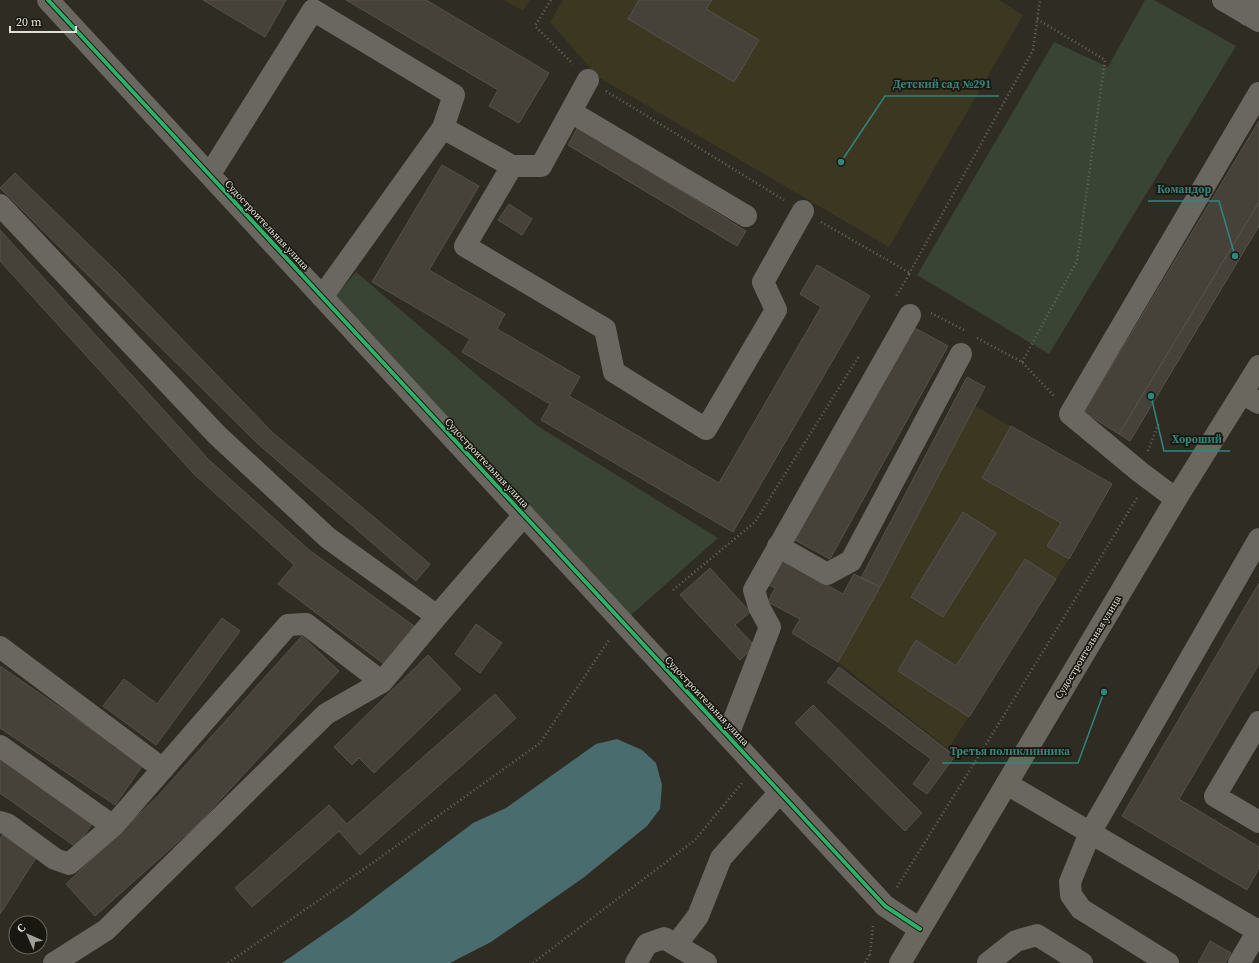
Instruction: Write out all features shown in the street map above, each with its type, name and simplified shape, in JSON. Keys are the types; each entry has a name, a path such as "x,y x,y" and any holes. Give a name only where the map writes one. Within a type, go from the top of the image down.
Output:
{"main road":[{"name":"Судостроительная улица","path":"900,963 1176,499 1251,399 1259,366"}],"street":[{"name":"Судостроительная улица","path":"48,0 885,906 920,929"},
{"path":"1223,0 1255,12"},
{"path":"210,174 313,10 454,95 443,128 322,297"},
{"path":"443,128 512,166 540,166 588,80"},
{"path":"1176,499 1140,472 1070,414 1259,93"},
{"path":"571,112 746,216"},
{"path":"512,166 465,246 605,329 614,372 706,429 776,310 763,282 803,211"},
{"path":"0,205 217,435 328,538 437,616"},
{"path":"728,735 770,627 760,607 754,590 909,309"},
{"path":"778,546 827,574 851,561 961,354"},
{"path":"54,963 106,930 326,714 382,682 524,515"},
{"path":"1168,963 1081,909 1071,895 1070,882 1090,833 1259,539"},
{"path":"0,822 6,824 56,859 69,864 113,826 288,625 306,624 382,682"},
{"path":"0,647 163,769"},
{"path":"1259,722 1215,796 1259,822"},
{"path":"0,746 113,826"},
{"path":"1006,784 1258,930 1239,963"},
{"path":"676,945 698,916 721,858 780,792"},
{"path":"988,963 1016,940 1037,935 1082,963"},
{"path":"636,963 647,944 664,938 706,963"}],"path":[{"path":"551,0 535,26 588,80 803,211 910,272"},
{"path":"967,332 909,309 910,272 1033,50 1040,0"},
{"path":"1022,362 1077,261 1105,60 1037,19"},
{"path":"974,336 1022,362 1070,414"},
{"path":"673,590 755,522 860,355"},
{"path":"865,963 870,955 873,926 1136,500 1140,472 1159,422"},
{"path":"228,963 371,864 540,743 612,635"},
{"path":"532,963 695,840 744,781"}],"shaded area":[{"path":"504,0 530,0 523,11"},
{"path":"563,0 999,0 1023,15 889,247 598,77 550,22"},
{"path":"975,406 1112,484 1069,559 948,749 838,662 880,587"}],"green space":[{"path":"1145,0 1154,0 1236,46 1049,354 917,275 1054,42 1108,67"},
{"path":"356,272 536,425 718,538 631,615 333,299"}],"water":[{"path":"617,739 642,750 656,763 662,785 660,809 647,826 583,878 491,942 450,963 282,963 353,914 473,823 506,808 596,744"}],"building":[{"path":"203,0 286,0 265,37"},
{"path":"346,0 426,0 549,73 519,123 489,106 498,90"},
{"path":"639,0 712,0 706,9 759,40 734,82 628,19"},
{"path":"1259,121 1259,202 1119,434 1084,412"},
{"path":"578,127 746,231 737,246 568,145"},
{"path":"442,165 479,186 429,270 505,314 497,329 580,377 569,396 719,483 821,307 800,294 817,265 870,296 733,532 541,420 550,404 462,352 470,339 372,282"},
{"path":"15,173 117,272 273,433 430,564 416,581 257,443 0,188"},
{"path":"1259,202 1259,226 1130,441 1119,434"},
{"path":"509,204 532,219 522,235 498,220"},
{"path":"0,230 209,460 309,550 414,626 384,664 278,584 294,565 194,474 0,261"},
{"path":"913,327 948,346 830,559 795,540"},
{"path":"967,377 985,387 880,587 861,578"},
{"path":"1011,426 1112,484 1069,559 1047,546 1061,523 982,478"},
{"path":"963,512 996,533 943,617 911,597"},
{"path":"1025,559 1056,579 969,717 898,671 916,640 956,666"},
{"path":"782,561 843,594 854,574 880,587 838,662 792,633 800,619 768,602 775,588 769,585"},
{"path":"710,568 750,612 735,625 755,646 740,660 680,595"},
{"path":"1259,583 1259,664 1179,799 1259,847 1259,868 1247,890 1122,816"},
{"path":"222,618 240,631 156,745 103,706 124,679 157,704"},
{"path":"476,624 502,643 480,673 455,654"},
{"path":"302,636 339,671 198,824 95,916 66,884 157,797"},
{"path":"428,655 461,689 374,773 359,758 352,765 334,747"},
{"path":"0,666 143,765 115,805 0,728"},
{"path":"839,667 955,756 927,794 913,784 931,759 827,682"},
{"path":"495,694 516,718 360,855 339,831 252,907 235,888 329,805 347,824"},
{"path":"813,705 922,813 905,831 795,723"},
{"path":"0,758 92,824 76,847 0,793"},
{"path":"2,835 36,858 0,914 0,839"},
{"path":"1210,941 1231,953 1225,963 1198,963"}],"cycle path":[{"path":"48,0 885,906 920,929"}],"place":[{"name":"Детский сад №291","path":"841,162"},
{"name":"Командор","path":"1235,256"},
{"name":"Хороший","path":"1151,396"},
{"name":"Третья поликлинника","path":"1104,692"}]}
